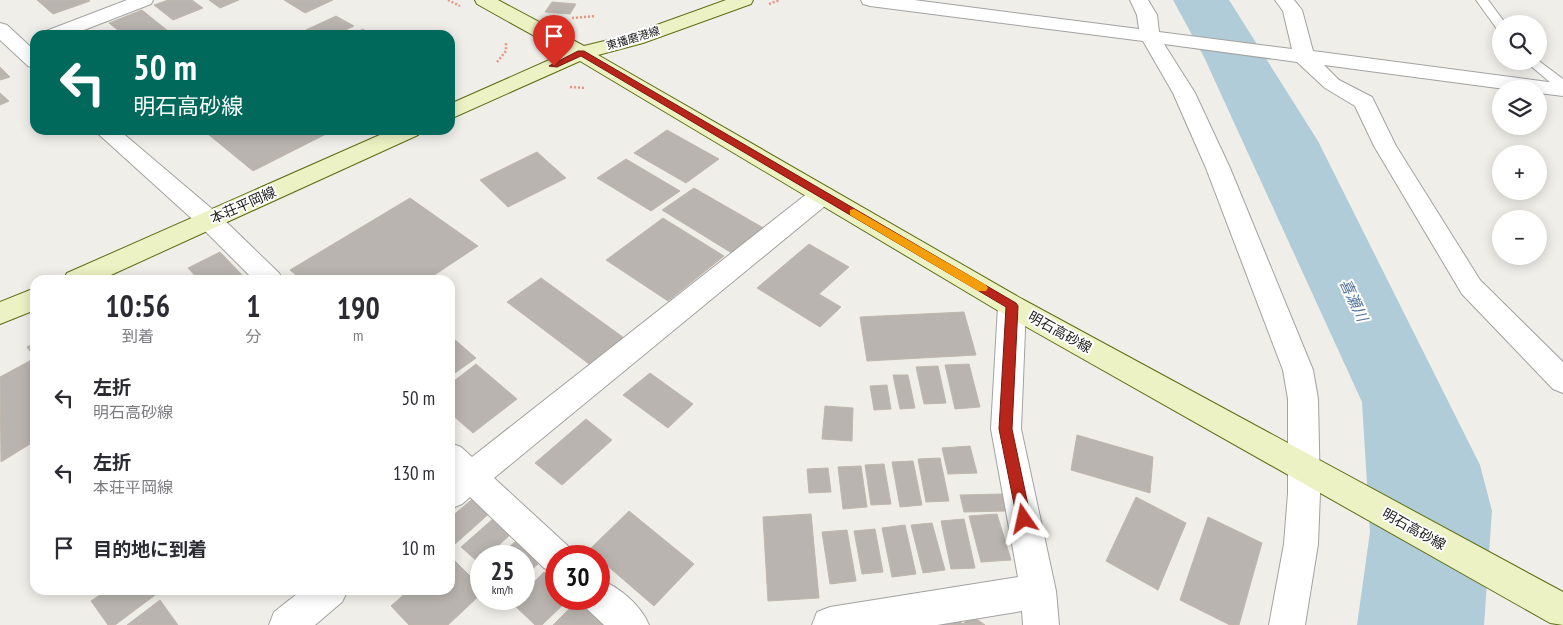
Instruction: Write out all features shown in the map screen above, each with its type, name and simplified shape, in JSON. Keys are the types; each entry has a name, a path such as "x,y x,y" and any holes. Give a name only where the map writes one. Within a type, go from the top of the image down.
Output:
{"main road":[{"name":"明石高砂線","path":"484,0 581,53 1012,306 1563,611"},
{"name":"東播磨港線","path":"581,53 636,39 744,0"},
{"name":"東播磨港線","path":"581,53 612,27 622,24"},
{"path":"455,110 581,53"},
{"name":"本荘平岡線","path":"87,275 399,135"},
{"path":"0,314 30,300"}],"street":[{"path":"66,30 144,0"},
{"path":"870,0 1304,58 1563,88"},
{"path":"1139,0 1148,15 1150,37 1184,93 1218,168 1298,370 1311,471 1304,493 1301,544 1287,625"},
{"path":"1284,0 1292,10 1304,58 1332,84 1364,102 1384,146 1471,288 1563,381"},
{"path":"0,29 28,44"},
{"path":"0,55 28,44"},
{"path":"111,135 209,220 265,275"},
{"path":"545,547 457,476 822,194"},
{"path":"1012,306 1006,429 1038,591 1041,625"},
{"path":"830,625 1038,591"},
{"path":"287,625 324,595"},
{"path":"610,606 631,625"}],"lane":[{"path":"1482,0 1493,15"},
{"path":"1542,70 1563,88"}],"path":[{"path":"448,0 464,9"},
{"path":"495,64 506,51 505,37"}],"water":[{"name":"喜瀬川","path":"1173,0 1229,0 1318,141 1480,465 1492,511 1484,625 1357,625 1370,532 1362,402 1204,57"}],"building":[{"path":"37,0 89,0 90,1 53,14"},
{"path":"168,0 192,0 203,8 173,20 154,5"},
{"path":"209,0 239,0 220,8"},
{"path":"284,0 333,0 305,13"},
{"path":"552,2 576,4 570,14 545,12"},
{"path":"142,10 167,30 118,30 109,23"},
{"path":"336,16 354,26 346,30 306,30"},
{"path":"0,67 10,77 0,80"},
{"path":"0,93 9,101 0,105"},
{"path":"667,130 719,159 686,183 634,153"},
{"path":"209,135 324,135 253,171"},
{"path":"537,152 566,178 508,207 480,180"},
{"path":"626,159 680,191 651,211 597,178"},
{"path":"694,188 767,230 735,255 662,210"},
{"path":"410,198 478,246 434,275 296,275 290,270"},
{"path":"663,218 724,256 668,301 606,260"},
{"path":"809,244 849,267 819,294 841,307 820,327 757,288"},
{"path":"220,252 242,275 194,275 188,268"},
{"path":"541,278 627,340 593,367 507,302"},
{"path":"964,312 976,355 867,361 860,317"},
{"path":"455,340 476,358 455,373"},
{"path":"30,361 30,444 1,462 0,377"},
{"path":"476,364 517,399 473,433 455,417 455,380"},
{"path":"969,364 980,407 955,409 945,365"},
{"path":"938,366 946,403 924,404 916,367"},
{"path":"650,373 693,404 668,428 623,395"},
{"path":"893,375 908,375 915,408 900,409"},
{"path":"887,385 891,409 874,410 870,386"},
{"path":"825,406 853,408 852,441 822,439"},
{"path":"586,419 612,440 562,485 535,463"},
{"path":"1077,435 1153,457 1150,493 1071,470"},
{"path":"970,446 977,473 948,474 942,448"},
{"path":"940,458 949,501 926,502 918,459"},
{"path":"913,461 922,505 900,507 892,462"},
{"path":"884,464 891,504 871,505 865,465"},
{"path":"861,466 867,507 843,509 838,467"},
{"path":"828,468 831,492 809,493 807,469"},
{"path":"1002,494 1006,511 964,512 960,495"},
{"path":"476,496 492,511 455,544 455,514"},
{"path":"1136,497 1186,523 1158,590 1106,561"},
{"path":"629,511 694,564 654,606 610,568 610,545 594,545"},
{"path":"811,514 819,598 768,601 763,517"},
{"path":"997,514 1011,560 981,562 969,516"},
{"path":"1208,517 1262,543 1239,625 1230,625 1180,600"},
{"path":"494,518 511,534 499,545 470,545 470,555 461,547"},
{"path":"964,519 975,568 951,569 941,521"},
{"path":"932,523 945,570 923,573 911,525"},
{"path":"905,525 916,574 892,577 882,528"},
{"path":"875,529 883,572 862,574 854,531"},
{"path":"847,530 856,581 830,584 822,532"},
{"path":"517,540 522,545 511,545"},
{"path":"535,557 540,562 535,567"},
{"path":"455,561 470,576 470,604 448,625 409,625 391,606 403,595 455,595"},
{"path":"545,573 545,610 558,610 542,625 535,625 519,610 535,610 535,581"},
{"path":"100,595 155,595 115,625 108,625 91,601"},
{"path":"160,600 178,625 127,625"},
{"path":"939,607 963,624 971,615 985,625 926,625"},
{"path":"568,610 587,610 603,625 553,625"}],"slow traffic":[{"path":"854,213 982,288"}],"route":[{"path":"554,66 581,53 1012,306 1006,429 1024,519"}]}
